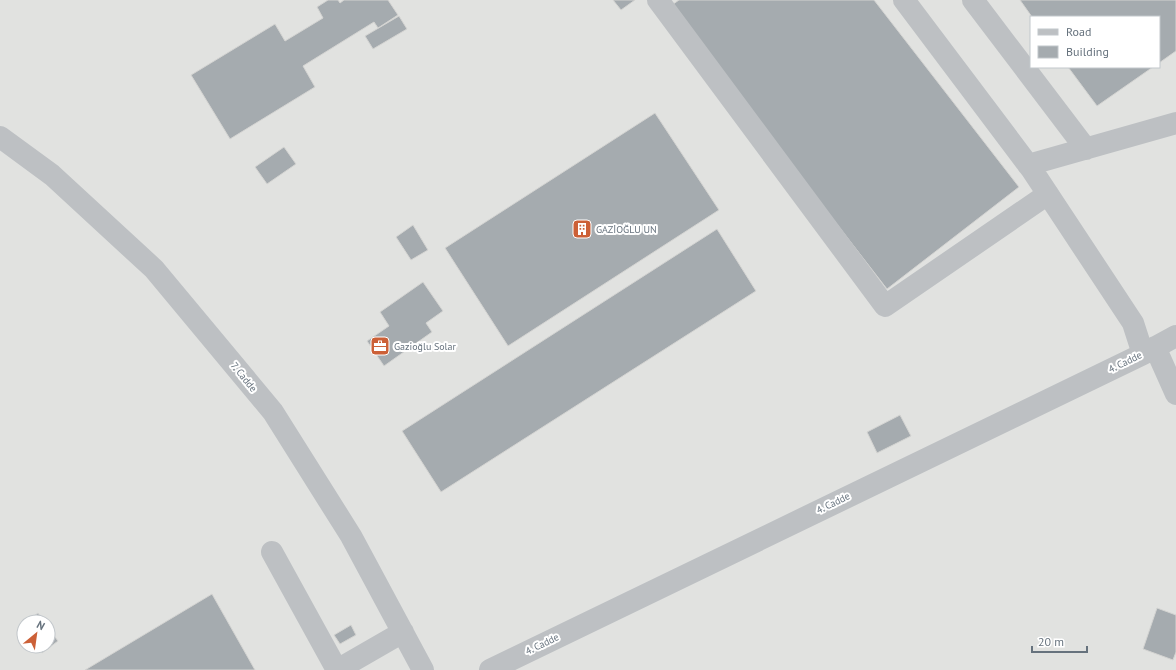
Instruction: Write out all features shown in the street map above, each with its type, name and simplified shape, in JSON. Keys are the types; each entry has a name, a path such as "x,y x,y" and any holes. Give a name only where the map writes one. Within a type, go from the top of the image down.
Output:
{"street":[{"path":"658,0 885,306 1048,194"},
{"path":"904,0 1028,164 1133,323 1176,394"},
{"path":"973,0 1086,149"},
{"path":"1028,164 1176,123"},
{"name":"7. Cadde","path":"0,137 52,175 154,269 273,412 351,536 423,670"},
{"name":"4. Cadde","path":"490,670 1176,336"},
{"path":"272,552 337,670 402,632"}],"shaded area":[{"path":"0,0 1176,0 1176,670 0,670"}],"building":[{"path":"328,0 338,0 340,3 344,0 388,0 398,15 378,28 374,22 303,66 315,87 230,139 191,75 275,24 285,41 323,18 317,7"},
{"path":"613,0 635,0 621,10"},
{"path":"679,0 874,0 1019,187 887,289 669,7"},
{"path":"1020,0 1176,0 1176,51 1160,62 1160,16 1031,16"},
{"path":"399,16 407,29 373,49 365,36"},
{"path":"1069,68 1152,68 1097,106"},
{"name":"GAZİOĞLU UN","path":"655,113 719,210 508,346 445,248"},
{"path":"284,147 296,164 267,184 255,167"},
{"path":"413,225 428,250 411,260 396,237"},
{"path":"717,229 756,291 441,492 402,431"},
{"path":"423,282 443,311 426,323 432,332 384,366 367,341 389,326 380,312"},
{"path":"900,415 911,436 877,453 867,432"},
{"path":"212,594 255,670 85,670"},
{"path":"1157,608 1176,615 1176,652 1173,660 1143,649"},
{"path":"351,625 356,635 340,644 334,635"}],"place":[{"name":"GAZİOĞLU UN","path":"582,229"},
{"name":"Gazioğlu Solar","path":"380,346"}]}
